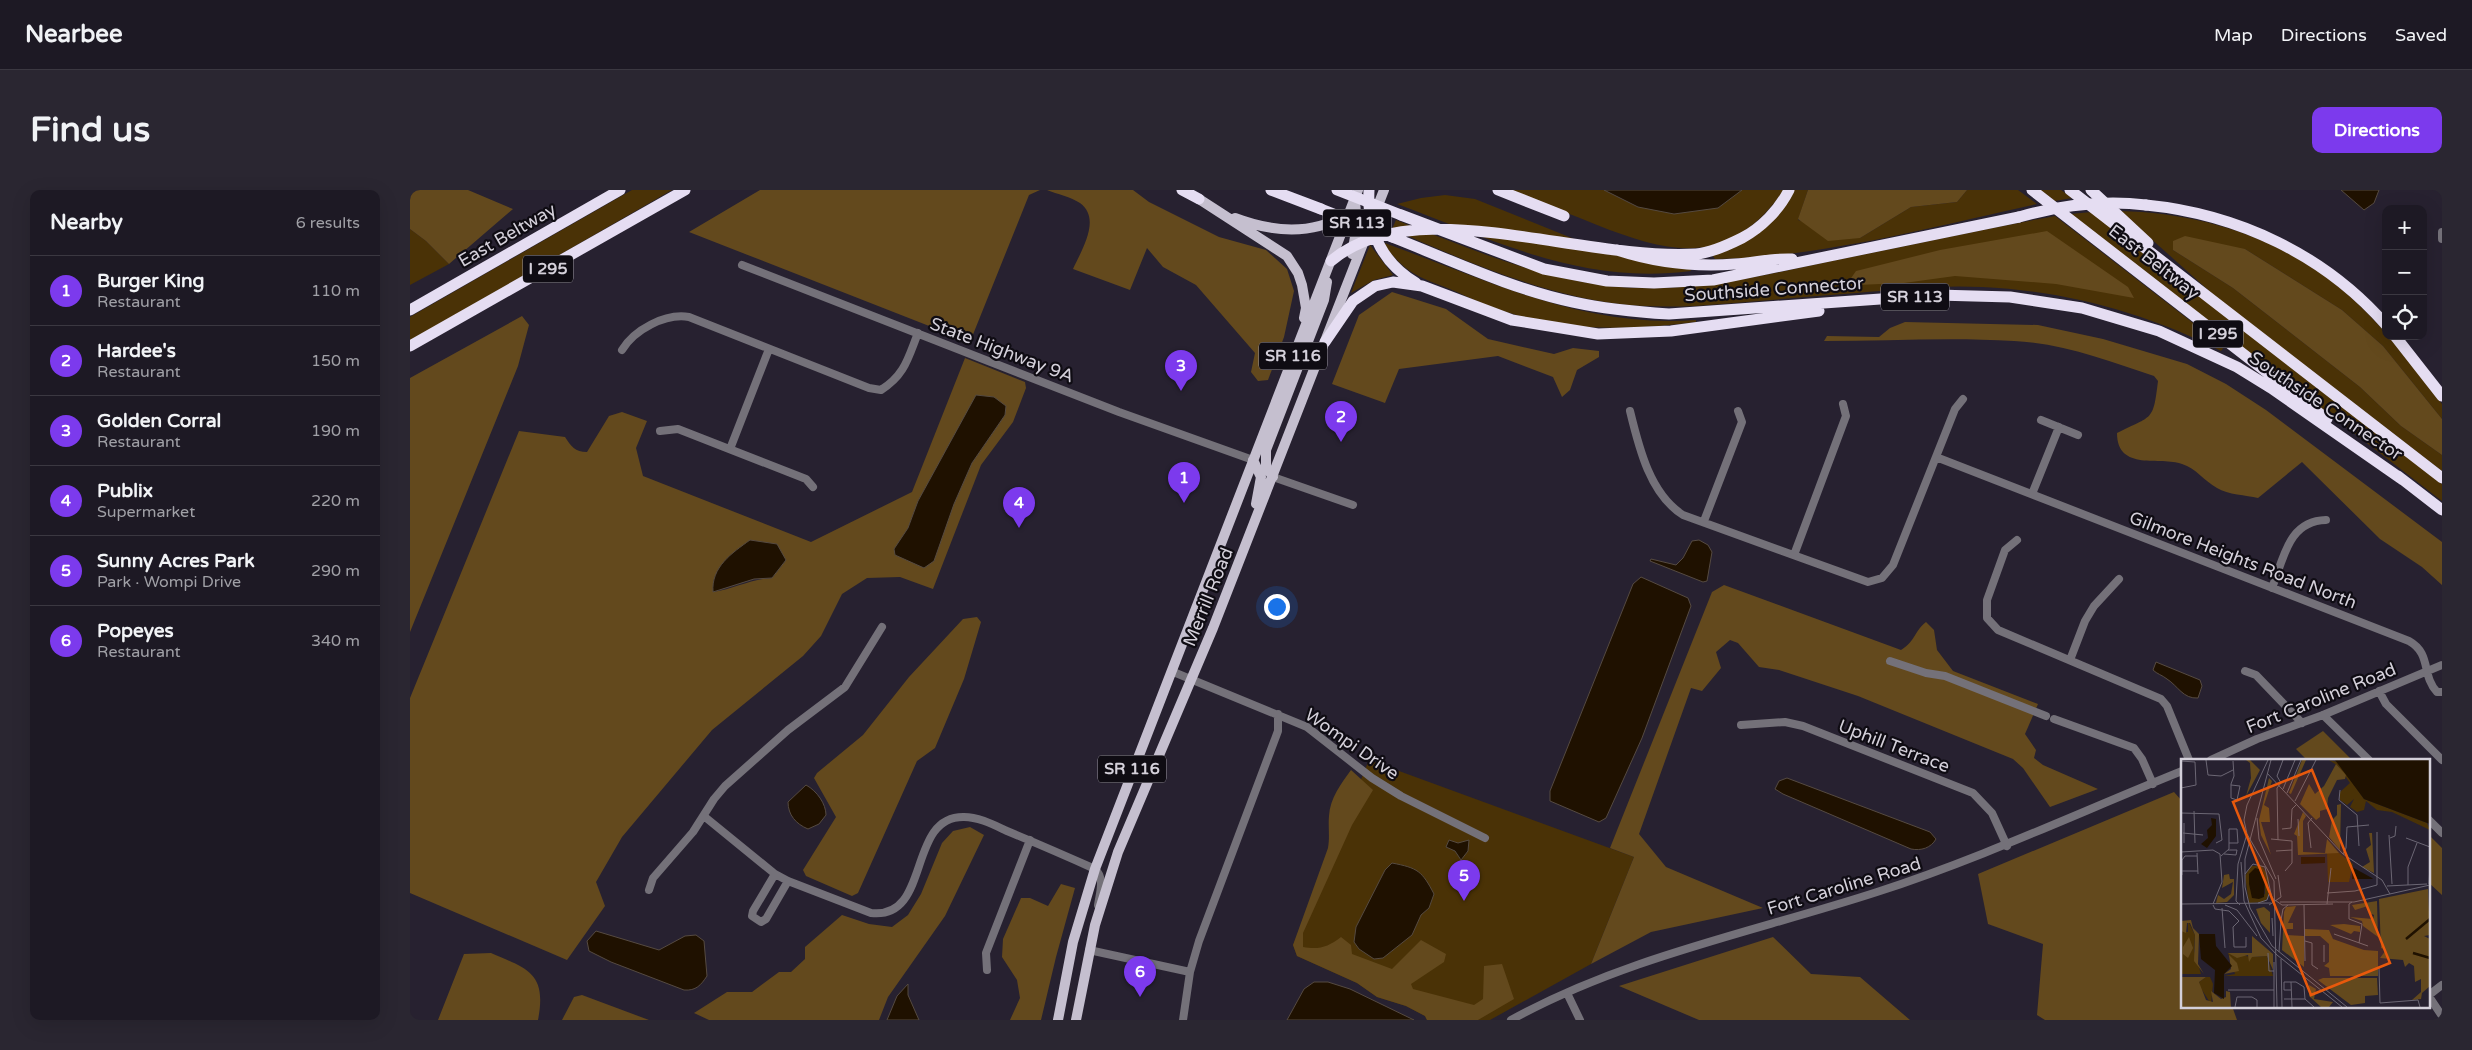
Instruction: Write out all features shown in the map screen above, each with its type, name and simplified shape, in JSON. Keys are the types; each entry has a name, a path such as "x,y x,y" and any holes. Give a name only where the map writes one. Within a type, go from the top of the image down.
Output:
{"highway":[{"name":"East Beltway","path":"410,310 620,190"},
{"name":"I 295","path":"410,346 685,190"},
{"path":"1182,190 1199,200"},
{"name":"Southside Connector","path":"1271,190 1535,292 1572,302 1629,312 1669,314 1900,298 1975,295 2010,297 2082,308 2159,331 2206,352 2262,382 2403,480"},
{"name":"Southside Connector","path":"1337,190 1544,269 1607,281 1683,283 1713,280 2077,205 2111,202 2146,205 2206,214 2237,224 2281,244 2315,263 2346,286 2382,321"},
{"path":"1498,190 1619,251 1678,262 1735,264 1787,258 1814,260"},
{"path":"1598,236 1672,254 1698,254 1724,247 1748,235 1776,209 1789,190"},
{"name":"East Beltway","path":"2032,190 2442,510"},
{"name":"East Beltway","path":"2070,190 2442,478"},
{"path":"2091,190 2127,221 2183,278"},
{"path":"1489,199 1571,226"},
{"path":"1330,261 1346,237 1371,208 1394,201"},
{"path":"1371,208 1378,244 1388,259 1406,276 1422,286 1512,320 1572,331 1607,334 1671,331 1900,298"},
{"path":"1617,237 1647,249"},
{"path":"1325,342 1353,301 1364,291 1375,286 1393,282 1422,286"},
{"path":"2398,340 2442,396"}],"main road":[{"path":"1354,200 1371,208 1378,190"},
{"name":"Merrill Road","path":"1076,1020 1095,925 1125,835 1192,679 1273,477 1348,285 1371,208 1384,190"},
{"path":"1199,200 1280,250 1298,274 1306,308 1298,344"},
{"path":"1222,213 1255,225 1288,231 1329,223 1354,200"},
{"path":"1348,285 1357,225 1354,200"},
{"name":"Merrill Road","path":"1058,1020 1073,942 1095,868 1354,200"},
{"path":"1273,477 1266,467 1266,450 1324,300 1330,261"},
{"path":"1235,572 1259,492 1261,477 1253,460"}],"street":[{"path":"1178,190 1199,200"},
{"name":"State Highway 9A","path":"742,265 1119,412 1253,460"},
{"path":"622,350 628,339 668,316 678,315 689,317 869,388 881,390 895,381 901,373 918,333"},
{"path":"730,449 769,349"},
{"path":"1630,411 1636,439 1648,468 1668,505 1683,515 1794,555 1859,581 1868,582 1882,578 1893,565 1955,408 1963,399"},
{"path":"1794,555 1846,416 1843,404"},
{"path":"1704,522 1742,422 1738,411"},
{"path":"2040,420 2078,434"},
{"path":"2032,494 2059,427"},
{"path":"660,431 678,429 806,479 813,487"},
{"name":"Gilmore Heights Road North","path":"1936,457 2413,644 2423,654 2431,686 2437,692 2442,692"},
{"path":"1273,477 1353,505"},
{"path":"2272,588 2292,538 2301,526 2312,520 2326,520"},
{"path":"2017,540 2005,550 1987,600 1986,610 1991,623 1998,630 2161,699 2167,706 2189,759"},
{"path":"2070,660 2085,621 2094,606 2119,579"},
{"path":"649,890 652,878 705,817 714,799 725,786 788,730 845,686 882,627"},
{"path":"1890,661 1926,673 1945,676 2134,748 2142,759 2152,784"},
{"name":"Fort Caroline Road","path":"2229,757 2257,739 2324,715 2442,664"},
{"name":"Wompi Drive","path":"1171,671 1307,727 1372,778 1400,796 1485,838"},
{"path":"2245,671 2256,675 2302,723"},
{"path":"2379,691 2386,704 2442,760"},
{"path":"1183,1020 1190,972 1210,908 1278,731 1278,714"},
{"path":"2324,715 2368,759"},
{"name":"Uphill Terrace","path":"1741,725 1786,722 1803,726 1973,793 1992,813 2007,846"},
{"name":"Fort Caroline Road","path":"1511,1020 1567,993 1668,955 1828,908 1936,873 2007,846 2181,771"},
{"path":"705,817 775,874 788,881 871,913 882,914 890,912 904,902 930,837 935,830 947,820 970,817 1095,868 1100,874 1101,880 1095,925"},
{"path":"2430,821 2442,833"},
{"path":"987,970 986,953 1030,840"},
{"path":"775,874 753,911 752,916 756,920 761,922 766,919 788,881"},
{"path":"1089,950 1190,972"},
{"path":"2430,994 2442,985"},
{"path":"1567,993 1580,1020"},
{"path":"2430,998 2441,1012"}],"shaded area":[{"path":"410,190 468,190 513,209 449,264 426,241 410,229"},
{"path":"632,190 672,190 410,341 410,317"},
{"path":"760,190 1040,190 1029,195 970,342 689,232"},
{"path":"1047,190 1133,190 1149,202 1219,237 1266,250 1287,269 1294,291 1284,337 1268,380 1258,381 1251,372 1255,353 1196,285 1163,267 1147,248 1130,290 1073,269 1088,235 1089,218 1086,210 1080,203"},
{"path":"1508,190 1604,190 1638,207 1718,208 1742,190 1784,190 1764,215 1743,232 1722,243 1700,248 1676,248 1625,236"},
{"path":"1604,190 1742,190 1718,208 1674,214 1638,207"},
{"path":"1794,190 1808,190 1798,220 1860,238 1911,207 1957,202 1967,190 2018,190 2037,204 1836,247 1796,253 1715,259 1712,255 1726,251"},
{"path":"1808,190 1967,190 1957,202 1911,207 1860,238 1828,241 1798,219"},
{"path":"2040,190 2061,190 2072,198 2055,201"},
{"path":"2341,190 2379,190 2374,203 2364,210"},
{"path":"1445,195 1475,199 1594,247 1690,268 1691,271 1651,274 1612,272 1576,266 1540,257 1505,245 1397,204"},
{"path":"2120,211 2153,213 2185,218 2217,225 2248,235 2305,263 2332,282 2357,303 2380,327 2382,329 2382,340 2391,340 2401,352 2442,404 2442,419 2383,346 2342,310 2245,249 2173,250 2233,288 2360,387 2401,426 2442,455 2442,471 2216,297"},
{"path":"2092,212 2442,484 2442,501 2070,214"},
{"path":"2055,216 2224,347 2221,351 2164,326 2105,306 2044,293 2013,289 1982,287 1920,288 1695,306 1612,303 1556,291 1500,274 1392,229 1396,220 1522,267 1574,280 1630,288 1660,288 1746,279"},
{"path":"410,229 426,241 449,264 410,285"},
{"path":"2047,231 2128,287 2134,298 2056,284 1955,276 1904,283 1857,285 1849,281 1856,271 1940,250"},
{"path":"2185,236 2245,249 2342,310 2383,346 2442,419 2442,455 2401,426 2360,387 2233,288 2173,250 2173,241"},
{"path":"1382,242 1497,285 1575,309 1614,317 1655,321 1696,320 1696,322 1650,327 1603,328 1556,324 1533,319 1503,311 1415,274 1399,262"},
{"path":"1370,245 1393,275 1374,280 1351,293"},
{"path":"1392,292 1446,309 1488,339 1554,354 1573,348 1599,351 1599,357 1577,370 1570,390 1562,397 1553,377 1498,356 1399,369 1385,403 1332,384 1359,315"},
{"path":"522,316 529,325 518,366 410,632 410,378"},
{"path":"1905,322 2038,325 2103,339 2187,364 2226,384 2266,410 2442,542 2442,585 2422,567 2380,539 2302,462 2258,498 2221,490 2192,468 2182,464 2142,460 2132,458 2124,453 2119,445 2117,433 2149,416 2155,404 2158,381 2154,376 2068,349 2032,342 1967,339 1824,341 1827,336 1879,337 1890,328"},
{"path":"965,358 1025,382 1026,388 1013,422 981,465 933,589 900,577 867,578 842,594 821,636 803,656 712,730 622,837 596,882 605,906 567,960 410,893 410,698 519,431 565,437 574,448 587,452 609,416 622,412 647,421 636,448 643,476 811,542 912,492","holes":["976,396 1005,415 972,463 954,504 894,549 908,528 918,501","786,560 772,578 757,580 713,592"]},
{"path":"976,395 994,397 1006,406 1005,415 972,463 954,504 934,561 924,568 895,555 894,549 908,528 918,501"},
{"path":"750,540 777,544 786,560 772,578 754,579 713,592 715,575 719,568 730,556"},
{"path":"1699,540 1708,545 1712,552 1707,581 1703,582 1650,561 1651,559 1676,565 1683,558 1692,541"},
{"path":"1641,577 1688,598 1691,606 1642,738 1606,818 1599,822 1550,801 1550,791 1633,584"},
{"path":"1724,585 1901,650 1910,643 1926,622 1934,630 1937,650 1953,671 2038,704 2025,734 2036,750 2034,758 2043,765 2098,789 2050,807 2023,768 2013,759 1858,696 1779,670 1759,667 1738,643 1730,640 1716,652 1721,668 1702,691 1691,688 1639,834 1666,867 1763,908 1651,932 1591,964 1634,857 1610,848 1712,592"},
{"path":"977,617 981,622 964,679 935,748 917,761 858,893 852,896 806,876 803,870 836,817 814,778 817,773 863,735 909,677 963,619"},
{"path":"2156,662 2200,680 2202,686 2198,698 2184,694 2171,682 2153,670"},
{"path":"2323,731 2351,759 2306,759 2296,749"},
{"path":"1369,760 1634,857 1591,964 1490,1020 1427,1020 1425,1016 1406,1006 1377,997 1357,983 1297,956 1293,945"},
{"path":"1351,770 1373,790 1352,825 1303,933 1303,947 1323,947 1341,937 1351,945 1352,954 1392,969 1421,940 1446,954 1444,962 1411,984 1413,989 1474,1005 1483,999 1484,966 1502,964 1514,999 1478,1020 1427,1020 1425,1016 1406,1006 1377,997 1357,983 1297,956 1293,945 1328,848 1331,803"},
{"path":"1787,778 1930,832 1936,839 1925,848 1911,849 1775,789 1779,781"},
{"path":"806,785 820,798 826,815 819,824 808,829 794,818 788,807 788,802"},
{"path":"2174,792 2181,800 2181,1008 2233,1008 2237,1020 2045,1020 2037,1015 2043,944 1988,924 1978,874"},
{"path":"970,827 984,835 945,916 888,997 879,1020 709,1020 694,1013 727,992 752,992 779,972 791,972 805,959 805,947 842,915 869,924 892,927 908,915 921,894 942,843 953,831"},
{"path":"2430,836 2442,848 2442,895 2430,884"},
{"path":"1449,840 1458,843 1469,840 1468,851 1461,860 1455,851 1446,847"},
{"path":"1392,863 1414,869 1426,880 1434,894 1429,908 1421,915 1412,935 1383,958 1374,959 1359,949 1354,942 1356,927 1385,870"},
{"path":"1061,884 1075,888 1041,1020 1010,1020 1020,998 1017,980 1002,957 1003,939 1021,898 1030,898 1048,906"},
{"path":"596,931 659,950 685,936 696,935 704,941 707,976 698,987 684,990 611,962 589,951 587,941"},
{"path":"1773,937 1811,974 1860,977 1910,1020 1699,1020 1619,986"},
{"path":"491,953 525,969 537,982 540,992 538,1020 438,1020 464,954"},
{"path":"1314,982 1328,982 1350,989 1414,1020 1287,1020 1304,989"},
{"path":"908,984 908,995 919,1020 887,1020 897,996"},
{"path":"582,995 649,1020 562,1020 574,997"}],"place":[{"name":"Golden Corral","path":"1181,391"},
{"name":"Hardee's","path":"1341,442"},
{"name":"Burger King","path":"1184,503"},
{"name":"Publix","path":"1019,528"},
{"name":"Sunny Acres Park","path":"1464,901"},
{"name":"Popeyes","path":"1140,997"}]}
